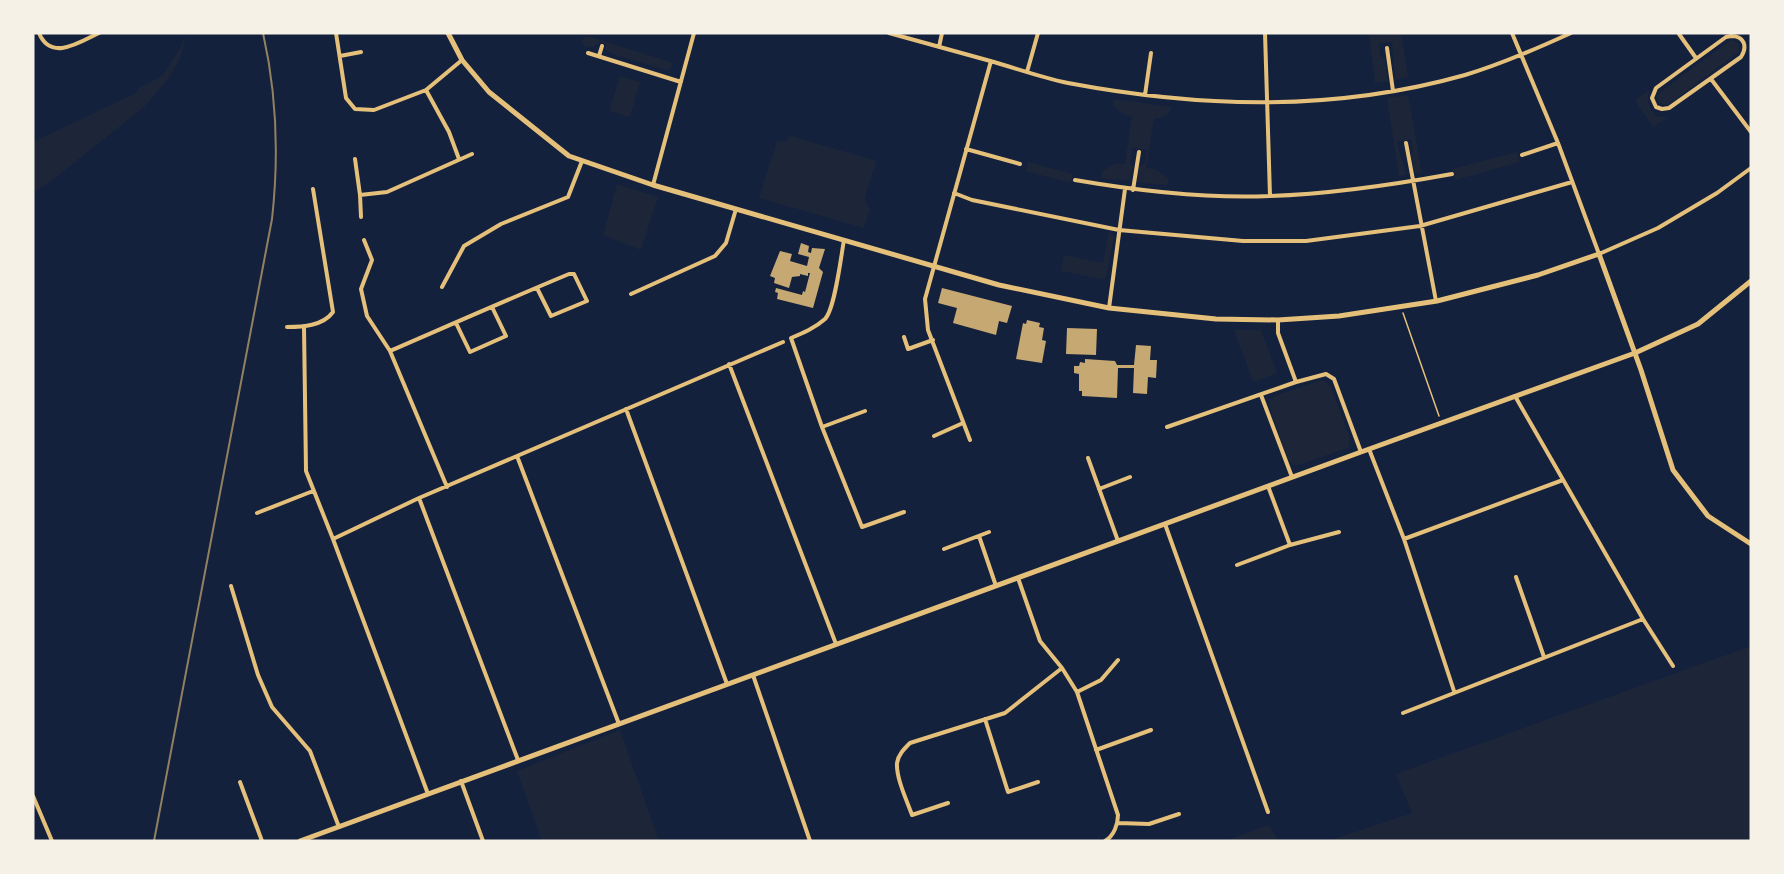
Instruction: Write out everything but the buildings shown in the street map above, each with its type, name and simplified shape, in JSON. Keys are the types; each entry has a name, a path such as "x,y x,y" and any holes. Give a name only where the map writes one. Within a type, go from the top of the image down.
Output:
{"street":[{"path":"39,33 42,40 63,49 99,33"},
{"path":"336,33 346,99 355,109 374,110 426,90 462,60"},
{"path":"448,33 462,60 489,92 569,156 736,209 999,285 1109,308 1216,319 1278,320 1339,316 1437,302 1539,275 1599,254 1658,228 1717,193 1751,168"},
{"path":"653,184 694,33"},
{"path":"889,33 1066,82 1145,95 1266,104 1328,101 1392,91 1465,75 1520,56 1570,33"},
{"path":"939,47 942,33"},
{"path":"1027,72 1038,33"},
{"path":"1265,33 1270,196"},
{"path":"1512,33 1558,143 1599,254 1635,353 1673,470 1708,516 1751,544"},
{"path":"1678,34 1696,58"},
{"path":"1735,36 1743,40 1744,48 1741,57 1711,79 1669,108 1662,109 1654,105 1652,94 1656,87 1726,37 1735,36"},
{"path":"598,56 602,46"},
{"path":"1387,48 1392,91"},
{"path":"340,56 361,52"},
{"path":"588,53 681,82"},
{"path":"1145,95 1152,53"},
{"path":"970,441 928,330 925,299 991,61"},
{"path":"1711,79 1751,132"},
{"path":"426,90 449,132 459,159"},
{"path":"1406,143 1420,225 1437,302"},
{"path":"1522,155 1558,143"},
{"path":"966,149 1020,164"},
{"path":"1133,190 1139,152"},
{"path":"360,195 387,192 472,154"},
{"path":"355,159 361,217"},
{"path":"442,287 464,246 501,224 568,197 582,161"},
{"path":"1075,180 1133,190 1209,196 1270,196 1339,192 1452,174"},
{"path":"954,193 972,200 1119,230 1243,241 1306,241 1420,225 1572,182"},
{"path":"287,327 304,327 328,319 333,312 313,189"},
{"path":"1109,308 1125,189"},
{"path":"631,294 715,256 726,243 736,209"},
{"path":"364,240 372,260 362,289 367,316 390,351 447,487"},
{"path":"844,240 832,304 827,318 813,328 791,338 822,427 862,527 904,512"},
{"path":"390,351 569,274 574,274 587,301 551,316 537,288"},
{"path":"300,841 1635,353 1698,324 1751,281"},
{"path":"456,322 470,352 506,336 492,307"},
{"path":"1278,320 1278,333 1296,382"},
{"path":"304,327 306,471 428,794"},
{"path":"904,337 908,349 933,340"},
{"path":"333,539 418,498 783,342"},
{"path":"729,364 836,645"},
{"path":"1167,427 1320,374 1332,376 1335,379 1361,452"},
{"path":"1261,395 1292,477"},
{"path":"1515,396 1643,619 1673,666"},
{"path":"626,409 727,684"},
{"path":"822,427 865,411"},
{"path":"934,436 963,423"},
{"path":"1369,449 1404,539 1454,692"},
{"path":"517,456 619,724"},
{"path":"1088,458 1118,541"},
{"path":"1099,489 1130,477"},
{"path":"1404,539 1563,480"},
{"path":"1268,486 1290,545"},
{"path":"257,513 313,491"},
{"path":"418,498 518,760"},
{"path":"1165,524 1268,812"},
{"path":"944,549 989,532"},
{"path":"1237,565 1290,545 1339,532"},
{"path":"979,536 996,587"},
{"path":"1516,577 1544,657"},
{"path":"1018,578 1040,641 1062,668 1077,692 1118,815 1118,823 1109,839 1105,841"},
{"path":"231,586 258,675 272,707 310,751 339,827"},
{"path":"1403,713 1643,619"},
{"path":"1077,692 1101,680 1118,660"},
{"path":"948,803 912,815 897,764 903,750 910,743 1005,713 1062,668"},
{"path":"753,675 810,841"},
{"path":"985,719 1008,792 1038,782"},
{"path":"1096,750 1151,730"},
{"path":"240,782 262,841"},
{"path":"461,782 483,841"},
{"path":"33,796 52,841"},
{"path":"1118,823 1149,824 1179,814"}],"path":[{"path":"1401,307 1441,423"}],"shaded area":[{"path":"187,33 179,61 168,79 144,107 50,182 33,192 33,142 138,92 137,89 163,75"},
{"path":"1369,33 1401,33 1408,77 1395,80 1392,42 1379,43 1380,55 1385,60 1388,81 1375,83"},
{"path":"584,37 591,37 673,63 667,70 612,54 606,50 606,44 600,42 593,47 586,47 581,42"},
{"path":"1732,39 1739,44 1739,52 1668,105 1659,103 1657,96 1659,93"},
{"path":"620,76 640,82 630,117 609,111"},
{"path":"1649,90 1648,102 1652,111 1658,117 1668,117 1653,127 1635,100"},
{"path":"1408,95 1422,173 1415,173 1411,155 1413,151 1411,139 1397,142 1406,175 1399,176 1387,98"},
{"path":"1114,99 1171,107 1169,114 1161,118 1154,118 1146,168 1155,169 1168,178 1168,185 1138,181 1139,166 1145,163 1147,150 1132,148 1130,162 1133,167 1129,181 1101,178 1102,171 1115,164 1125,164 1132,116 1123,114 1113,106"},
{"path":"790,136 877,161 865,198 870,208 864,228 759,198 777,141 786,142"},
{"path":"1517,152 1520,162 1455,180 1452,169"},
{"path":"1028,162 1073,174 1071,183 1026,171"},
{"path":"617,184 658,197 641,250 603,235"},
{"path":"1109,231 1114,236 1106,278 1061,271 1064,255 1103,263"},
{"path":"1234,330 1261,330 1277,373 1253,381"},
{"path":"1318,381 1325,381 1331,387 1350,438 1348,448 1295,466 1288,460 1269,405 1270,400 1275,396"},
{"path":"1751,646 1751,841 1328,841 1412,813 1396,774"},
{"path":"620,730 659,841 542,841 517,771"},
{"path":"1268,825 1279,841 1225,841"}],"railway":[{"path":"154,841 272,219 276,172 274,102 263,33"}]}
